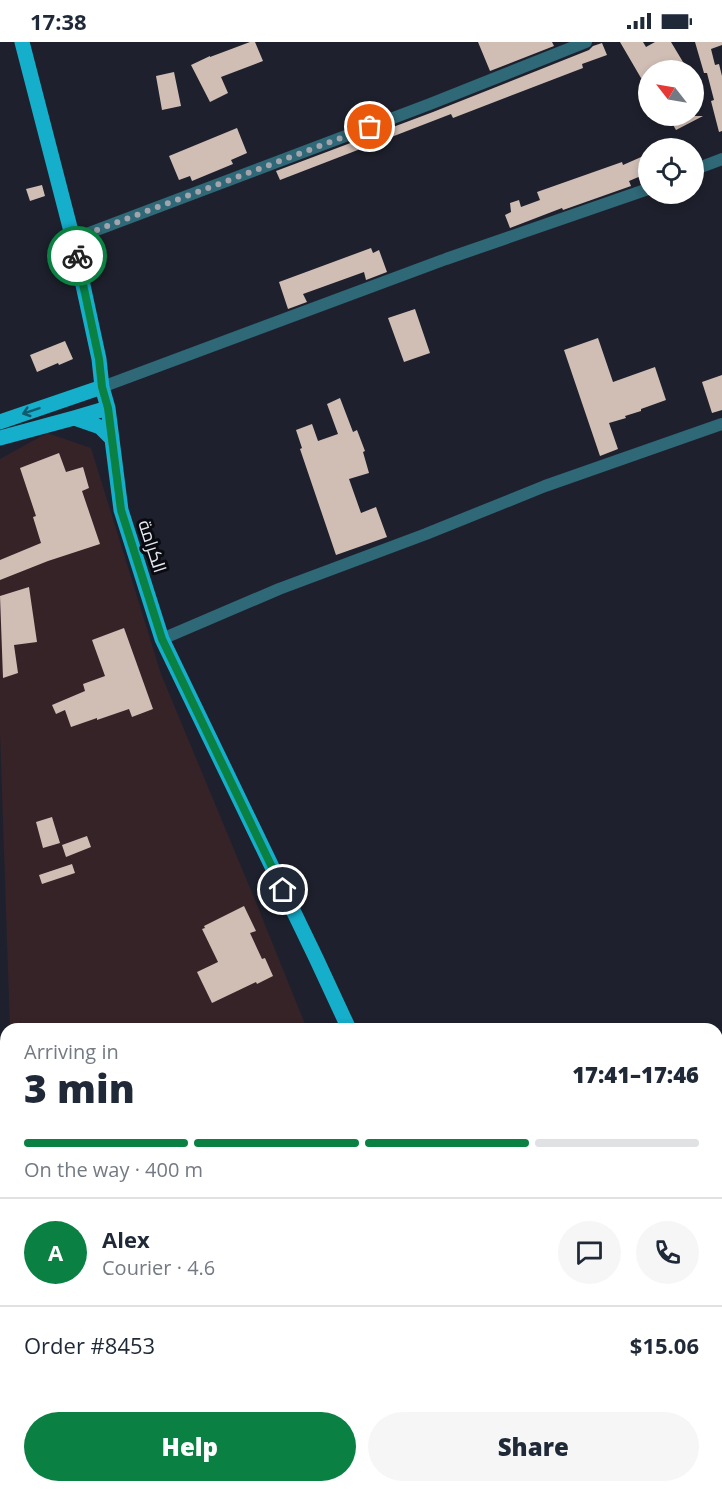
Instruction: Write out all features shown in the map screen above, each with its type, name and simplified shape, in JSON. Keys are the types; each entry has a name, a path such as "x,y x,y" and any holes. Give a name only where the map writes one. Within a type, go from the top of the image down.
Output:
{"main road":[{"name":"الكرامة","path":"22,42 73,239 99,359 102,387 108,408 121,510 162,639 346,1023"},
{"path":"68,399 86,383 99,359"},
{"path":"0,422 102,387"},
{"path":"0,438 108,408"},
{"path":"74,418 100,427 112,439"}],"street":[{"path":"73,239 398,117 586,42"},
{"path":"704,166 722,159"},
{"path":"102,387 435,263 638,192"},
{"path":"162,639 279,590 545,486 722,424"}],"shaded area":[{"path":"47,433 91,448 161,674 305,1023 10,1023 0,732 0,459"}],"building":[{"path":"255,42 263,61 221,77 228,93 210,102 191,65"},
{"path":"478,42 552,42 554,46 490,71"},
{"path":"620,42 643,42 646,47 655,42 671,42 682,60 638,60 638,73"},
{"path":"695,42 722,42 722,45 711,49 715,65 719,64 722,76 722,131 719,132 711,101 714,100 707,73 704,73 704,60 700,60"},
{"path":"602,43 607,55 582,64 583,68 453,118 451,114 280,180 276,171 433,112"},
{"path":"174,72 181,106 162,110 156,76"},
{"path":"237,128 247,153 231,160 233,164 192,181 190,176 179,180 169,156"},
{"path":"638,158 638,177 629,181 631,186 563,210 562,208 510,228 505,215 511,212 510,203 519,200 521,207 540,200 537,192 622,162 623,165"},
{"path":"42,185 45,196 30,201 26,189"},
{"path":"371,248 373,253 379,250 387,272 366,280 364,272 303,294 307,302 288,309 279,282"},
{"path":"415,309 430,353 404,362 388,318"},
{"path":"598,338 613,382 655,367 666,400 609,423 618,449 600,456 564,350"},
{"path":"65,341 73,359 37,372 30,355"},
{"path":"722,375 722,410 712,413 702,382"},
{"path":"340,398 353,432 357,430 365,451 363,452 369,473 349,479 361,513 376,507 387,537 336,555 300,449 302,448 296,430 312,424 318,441 338,434 327,404"},
{"path":"59,453 66,472 83,467 89,488 82,491 100,544 0,580 0,560 41,543 33,517 36,516 20,468"},
{"path":"29,587 37,642 14,645 18,673 3,678 0,596"},
{"path":"124,628 153,709 132,717 129,709 71,727 65,710 56,714 52,705 85,691 83,684 105,676 92,640"},
{"path":"52,817 60,843 43,848 36,822"},
{"path":"87,836 91,847 66,857 62,845"},
{"path":"72,864 75,873 42,884 39,875"},
{"path":"244,906 256,931 250,933 273,976 212,1003 197,972 218,962 202,929"}],"way so far":[{"path":"77,256 73,239 370,127"}],"route":[{"path":"77,256 108,408 121,510 162,639 283,890"}]}
